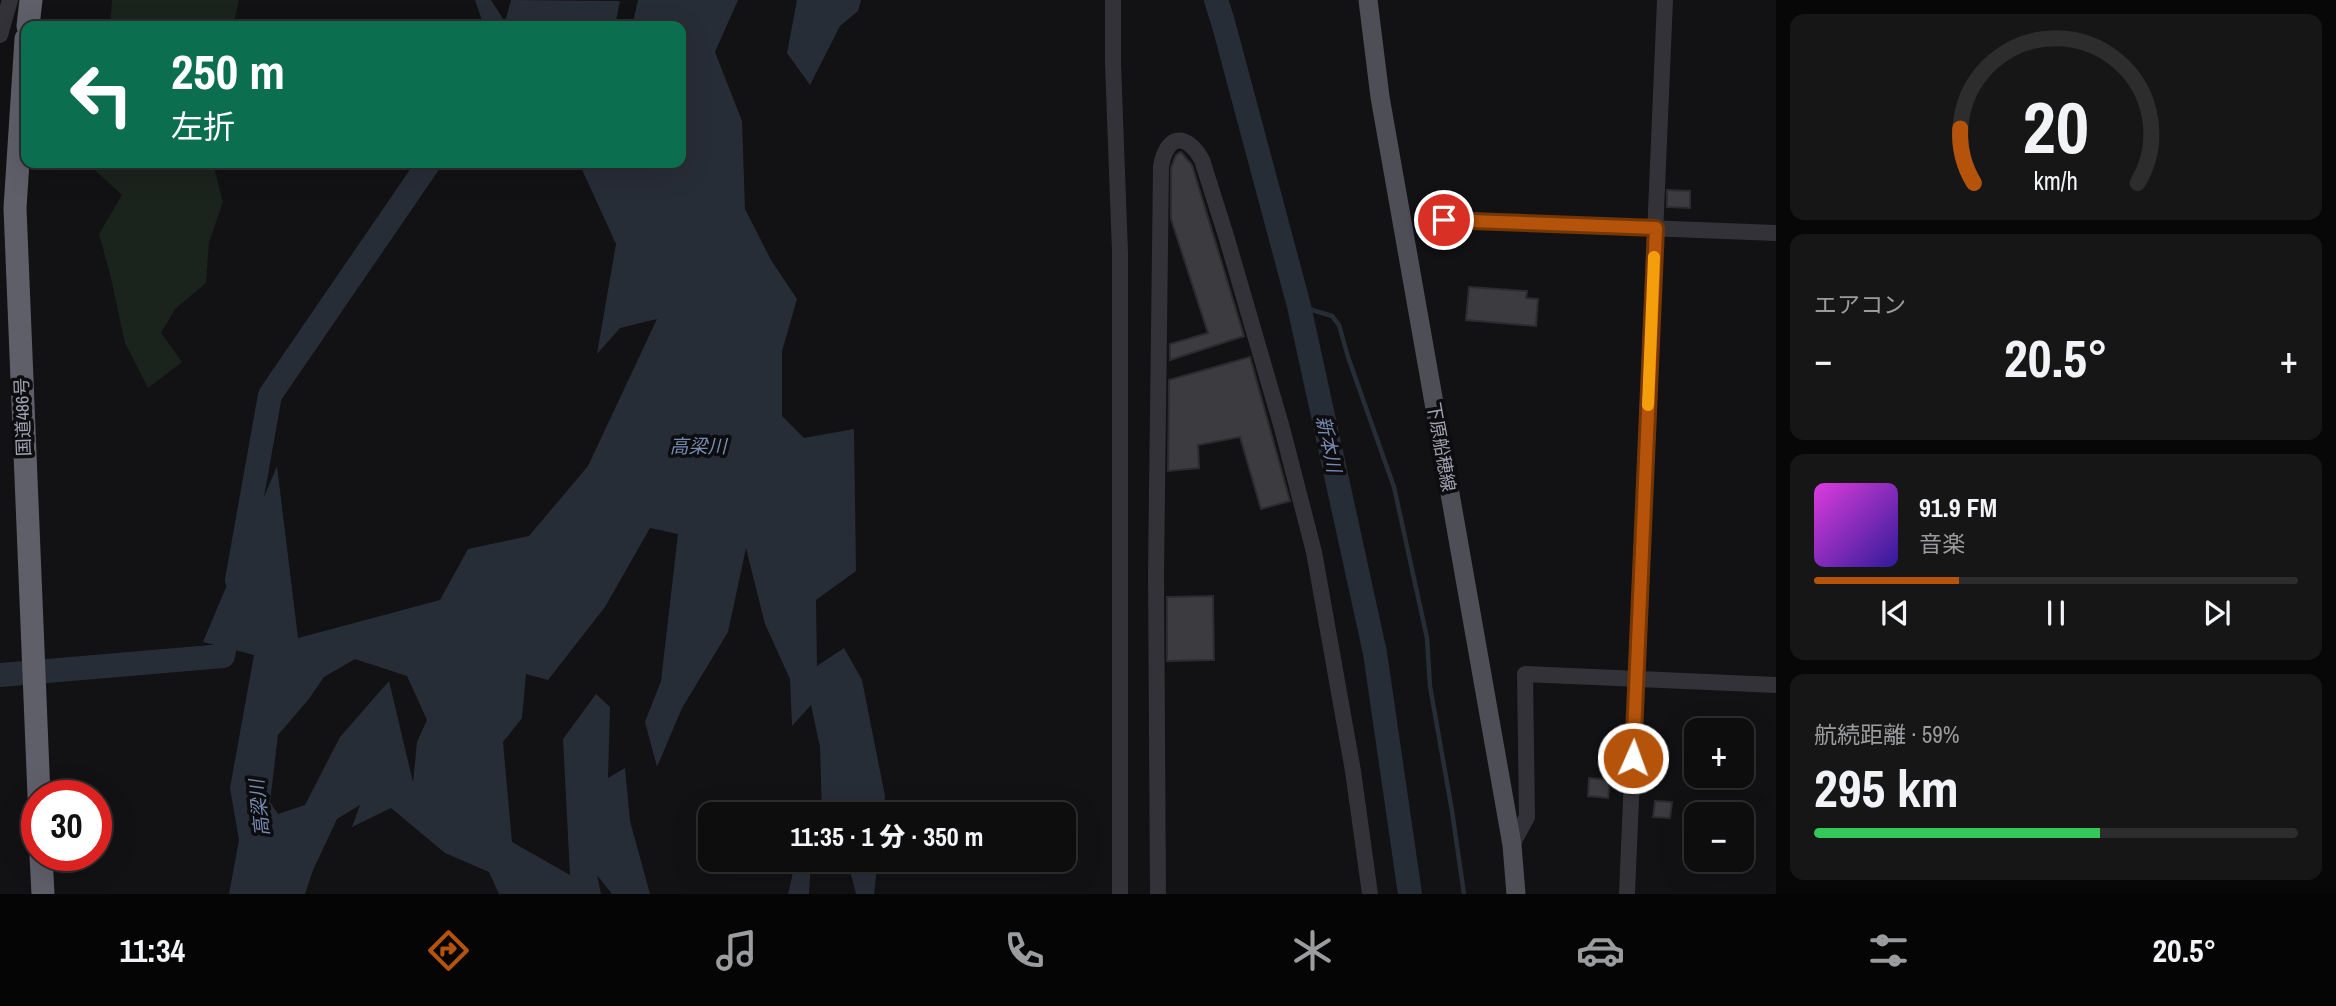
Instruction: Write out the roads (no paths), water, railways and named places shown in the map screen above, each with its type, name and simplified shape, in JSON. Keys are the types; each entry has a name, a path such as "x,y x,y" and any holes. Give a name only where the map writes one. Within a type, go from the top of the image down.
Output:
{"highway":[{"path":"29,21 31,0"},
{"name":"国道486号","path":"21,116 15,208 38,780"},
{"path":"42,871 43,894"}],"main road":[{"name":"下原船穂線","path":"1368,0 1380,97 1512,845 1516,894"}],"street":[{"path":"0,35 10,0"},
{"path":"1113,0 1120,253 1120,894"},
{"path":"1627,894 1651,228 1665,0"},
{"path":"1158,894 1156,574 1161,167 1163,152 1168,145 1177,141 1186,142 1202,160 1283,428 1314,552 1353,771 1370,894"},
{"path":"1444,220 1776,233"},
{"path":"1512,845 1527,817 1525,674 1776,685"}],"water":[{"path":"475,0 491,0 504,21 482,21"},
{"path":"511,0 620,1 616,21 505,21"},
{"name":"高梁川","path":"638,0 738,0 715,52 742,121 745,209 771,260 797,299 782,351 782,416 804,438 854,429 856,571 816,600 817,666 844,648 862,680 884,802 822,802 820,747 811,705 792,726 790,679 765,624 746,548 728,632 682,708 657,767 645,722 661,681 678,534 650,528 605,607 548,680 526,674 522,718 503,742 512,842 570,875 563,739 596,694 610,707 608,778 625,768 630,821 650,894 612,894 597,875 601,894 499,894 489,872 445,853 391,808 352,827 360,805 337,819 305,894 229,894 239,840 230,788 254,655 203,642 277,466 298,638 440,600 468,549 529,536 588,466 657,319 620,328 597,354 616,244 581,168 686,168 686,21 633,21","holes":["355,659 407,676 427,720 417,742 413,782 389,681 340,737 305,805 278,814 270,802 278,735 324,677"]},
{"path":"797,0 861,0 858,11 840,26 810,85 787,53"},
{"path":"793,872 810,872 809,894 788,894"},
{"path":"850,872 877,872 874,894 856,894"}],"waterway":[{"name":"新本川","path":"1216,0 1299,306 1375,653 1410,894"},
{"path":"237,580 270,395 426,168"},
{"path":"1299,306 1332,316 1339,325 1394,487 1427,638 1430,686 1464,894"},
{"path":"0,675 223,656 231,615"}]}
